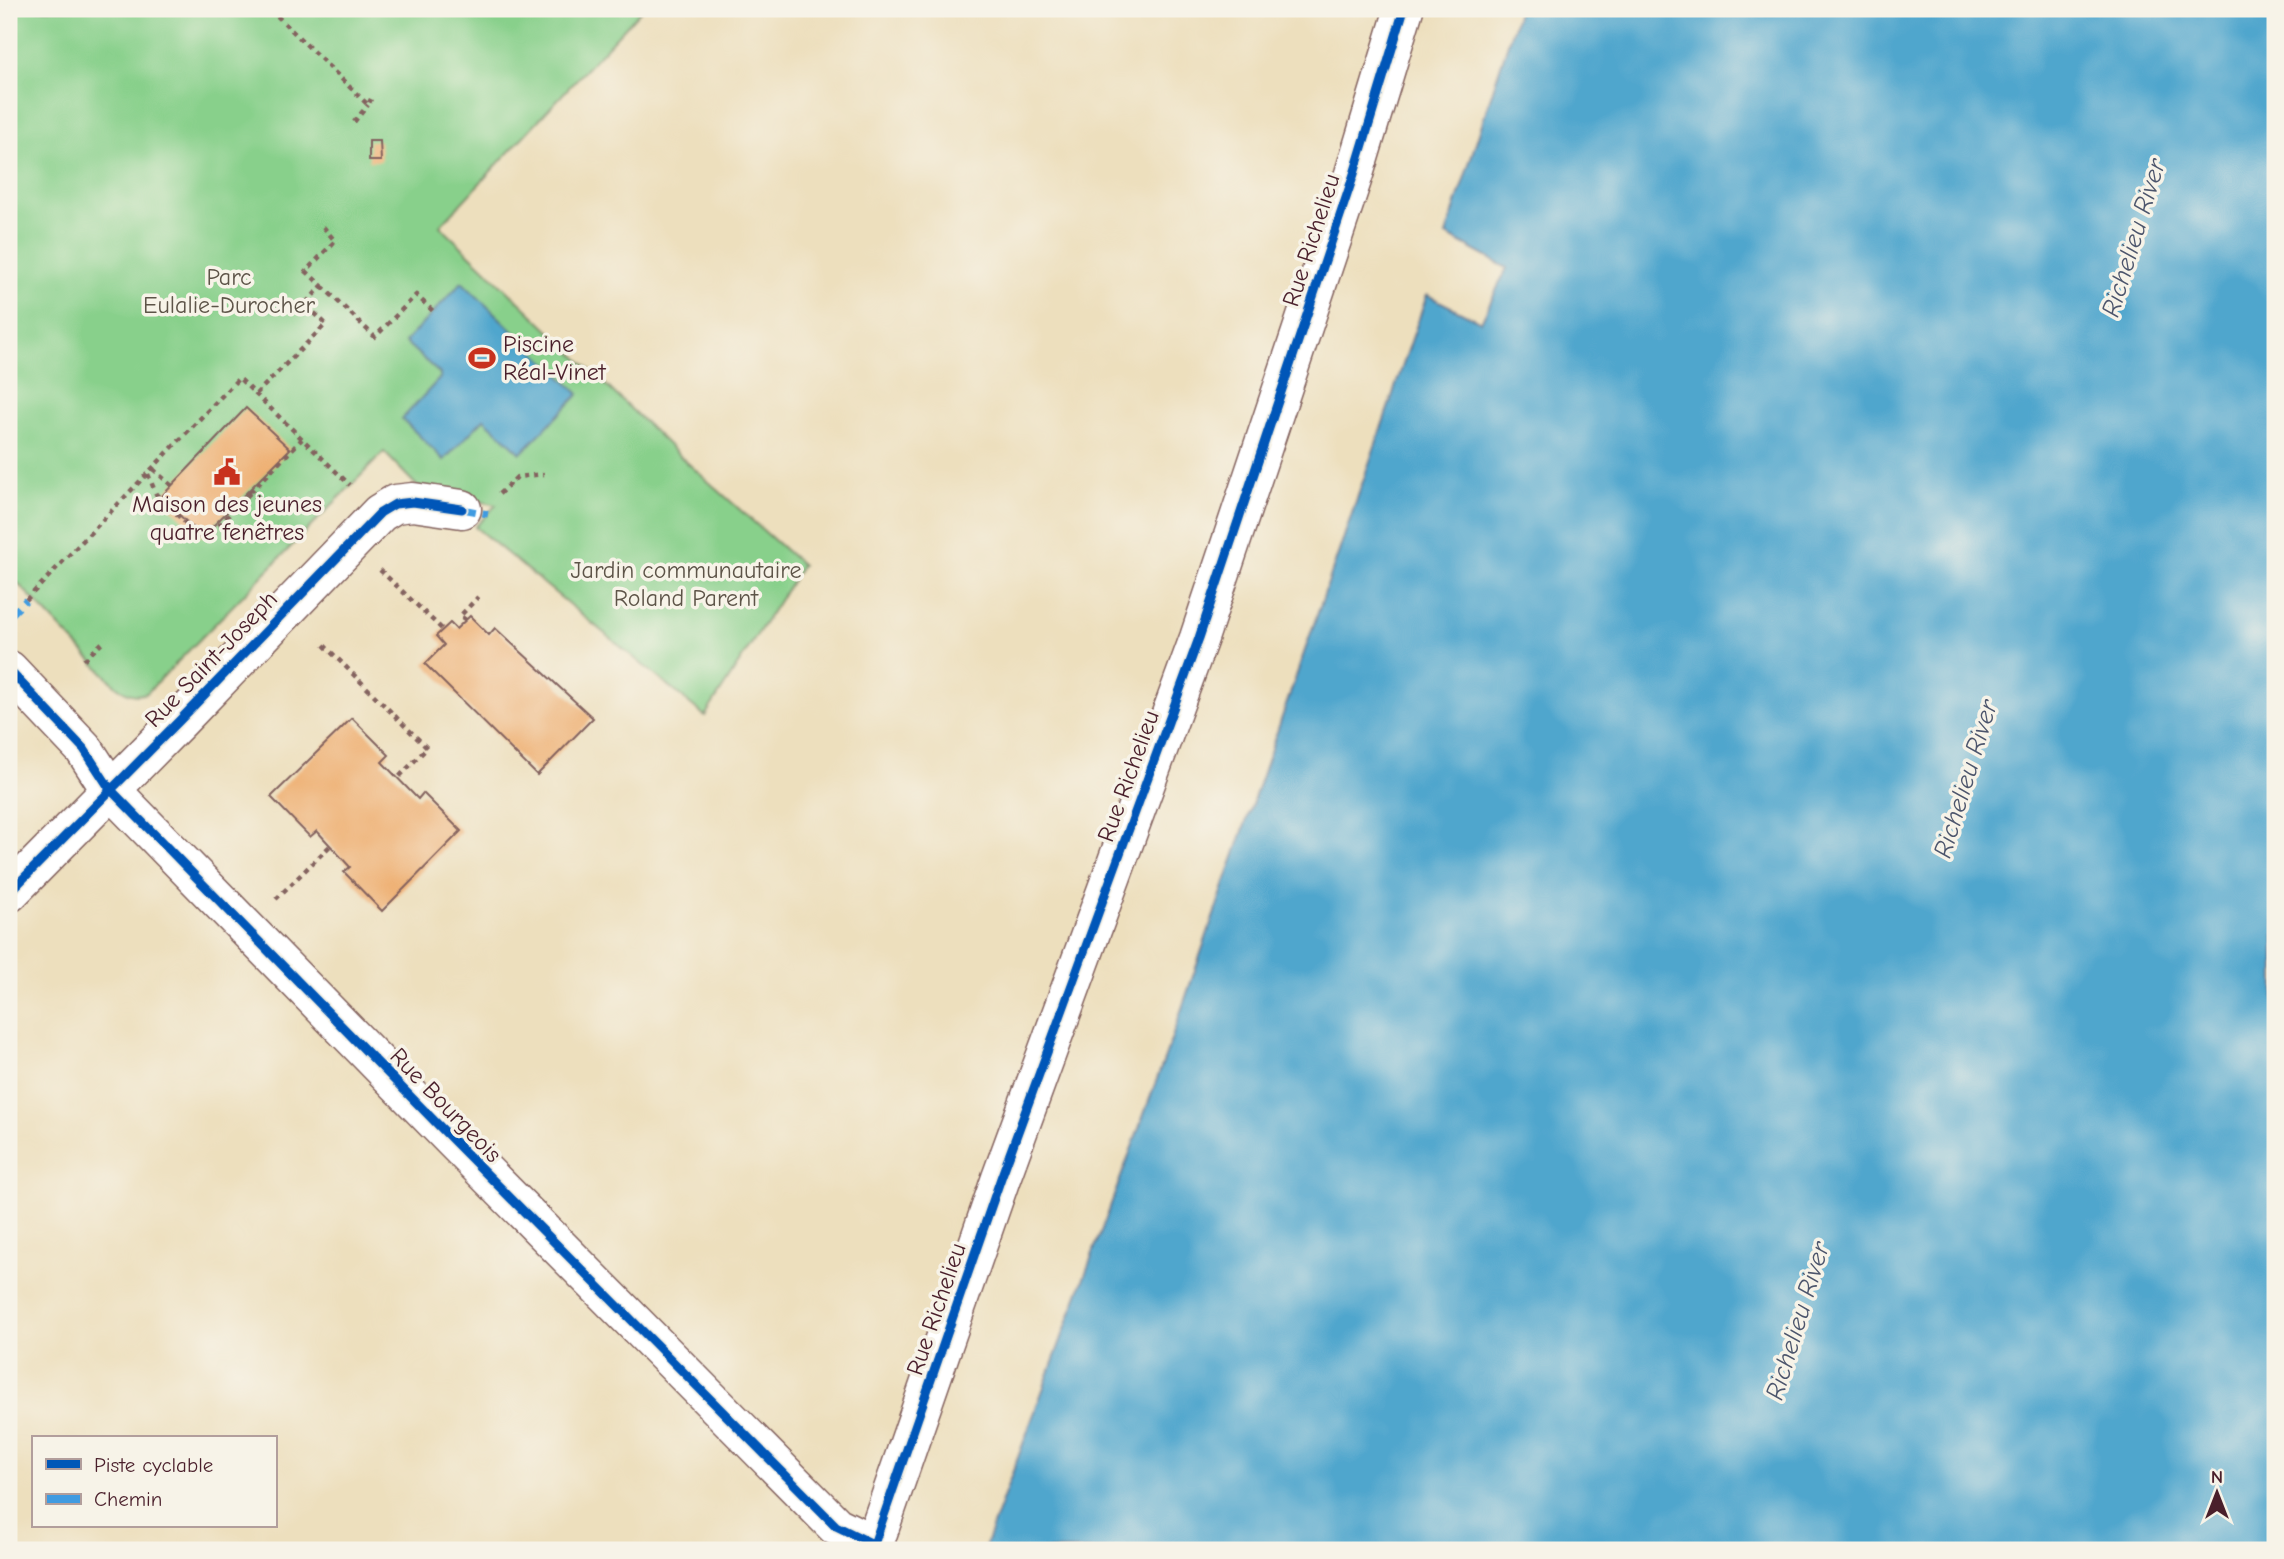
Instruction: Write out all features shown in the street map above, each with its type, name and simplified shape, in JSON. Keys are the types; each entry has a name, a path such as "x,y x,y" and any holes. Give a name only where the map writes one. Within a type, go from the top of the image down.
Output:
{"street":[{"name":"Rue Richelieu","path":"873,1548 1001,1178 1199,638 1354,174 1404,9"},
{"name":"Rue Saint-Joseph","path":"9,893 380,513 395,504 413,502 476,506"},
{"name":"Rue Bourgeois","path":"9,670 84,749 110,789 463,1150 836,1526 873,1548"}],"path":[{"path":"270,9 368,105"},
{"path":"354,122 372,99"},
{"path":"320,223 335,241 306,271 375,337 416,295 434,312"},
{"path":"256,394 326,324 305,304 322,286"},
{"path":"26,600 239,378 354,488"},
{"path":"148,474 156,494 203,542 302,439"},
{"path":"153,469 172,486"},
{"path":"476,506 517,477 544,474"},
{"path":"251,492 259,499"},
{"path":"375,565 443,630"},
{"path":"466,620 460,616 478,597"},
{"path":"84,660 102,642"},
{"path":"324,645 427,748 398,778"},
{"path":"275,899 330,846"}],"green space":[{"name":"Parc Eulalie-Durocher","path":"9,9 642,9 440,226 682,458 802,565 705,716 475,527 496,505 418,487 384,452 147,693 132,694 117,687 9,574"}],"water":[{"name":"Richelieu River","path":"1519,9 2275,9 2275,1550 984,1550 1168,1049 1427,295 1481,322 1507,268 1446,235"},
{"name":"Piscine Réal-Vinet","path":"462,282 579,394 521,453 484,419 444,460 402,419 440,378 440,374 405,342"}],"building":[{"path":"369,141 380,141 381,161 369,161"},
{"path":"246,408 290,449 202,537 161,497"},
{"path":"470,616 489,635 495,628 593,718 537,775 425,664 444,645 436,636 450,623 456,629"},
{"path":"352,718 389,755 382,762 418,799 423,793 461,831 382,911 344,872 350,867 317,831 310,837 271,797"}],"marked path":[{"path":"462,509 488,514"},
{"path":"9,617 26,600"}],"cycle path":[{"path":"872,1550 1001,1178 1199,638 1354,174 1404,9"},
{"path":"9,893 380,513 395,504 413,502 462,509"},
{"path":"9,670 84,749 110,789 453,1140 836,1526 875,1545"}],"place":[{"name":"Piscine Réal-Vinet","path":"482,358"},
{"name":"Maison des jeunes quatre fenêtres","path":"227,472"}],"park label":[{"name":"Jardin communautaire Roland Parent","path":"686,584"}]}
